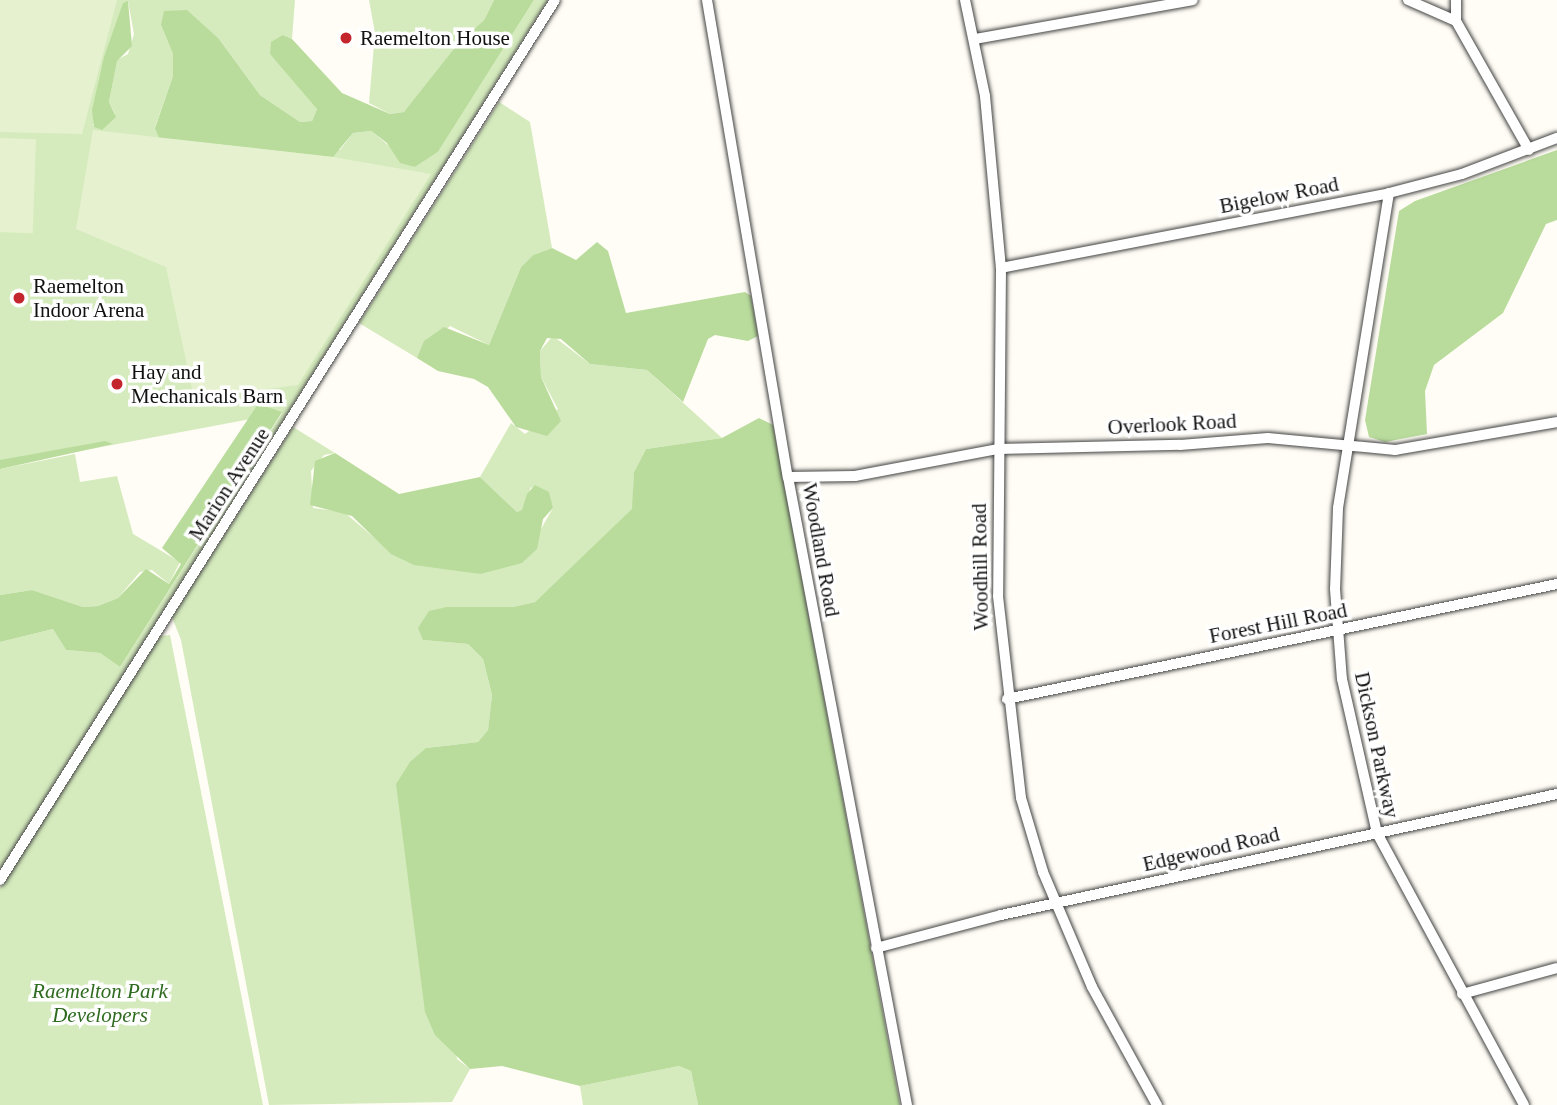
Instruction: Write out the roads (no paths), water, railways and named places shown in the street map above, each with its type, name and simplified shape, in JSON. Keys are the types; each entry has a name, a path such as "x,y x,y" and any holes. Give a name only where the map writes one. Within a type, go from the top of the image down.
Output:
{"street":[{"name":"Marion Avenue","path":"0,880 555,0"},
{"name":"Woodland Road","path":"707,0 788,477 906,1105"},
{"name":"Woodhill Road","path":"965,0 975,39 993,158 1002,268 997,583 1007,699 1024,813 1056,904 1101,1007 1157,1105"},
{"path":"975,39 1193,0"},
{"path":"1408,0 1456,21"},
{"path":"1456,0 1456,21 1529,150"},
{"name":"Bigelow Road","path":"1002,268 1389,193 1529,150 1557,138"},
{"name":"Dickson Parkway","path":"1389,193 1345,445 1338,508 1336,631 1349,723 1377,833 1524,1105"},
{"name":"Overlook Road","path":"788,477 836,479 998,449 1180,445 1268,438 1395,450 1557,422"},
{"name":"Forest Hill Road","path":"1007,699 1557,584"},
{"name":"Edgewood Road","path":"876,948 1056,904 1557,794"},
{"path":"1462,994 1557,968"}],"place":[{"name":"Raemelton House","path":"346,38"},
{"name":"Raemelton Indoor Arena","path":"19,298"},
{"name":"Hay and Mechanicals Barn","path":"117,384"}],"park label":[{"name":"Raemelton Park Developers","path":"100,1003"}]}
